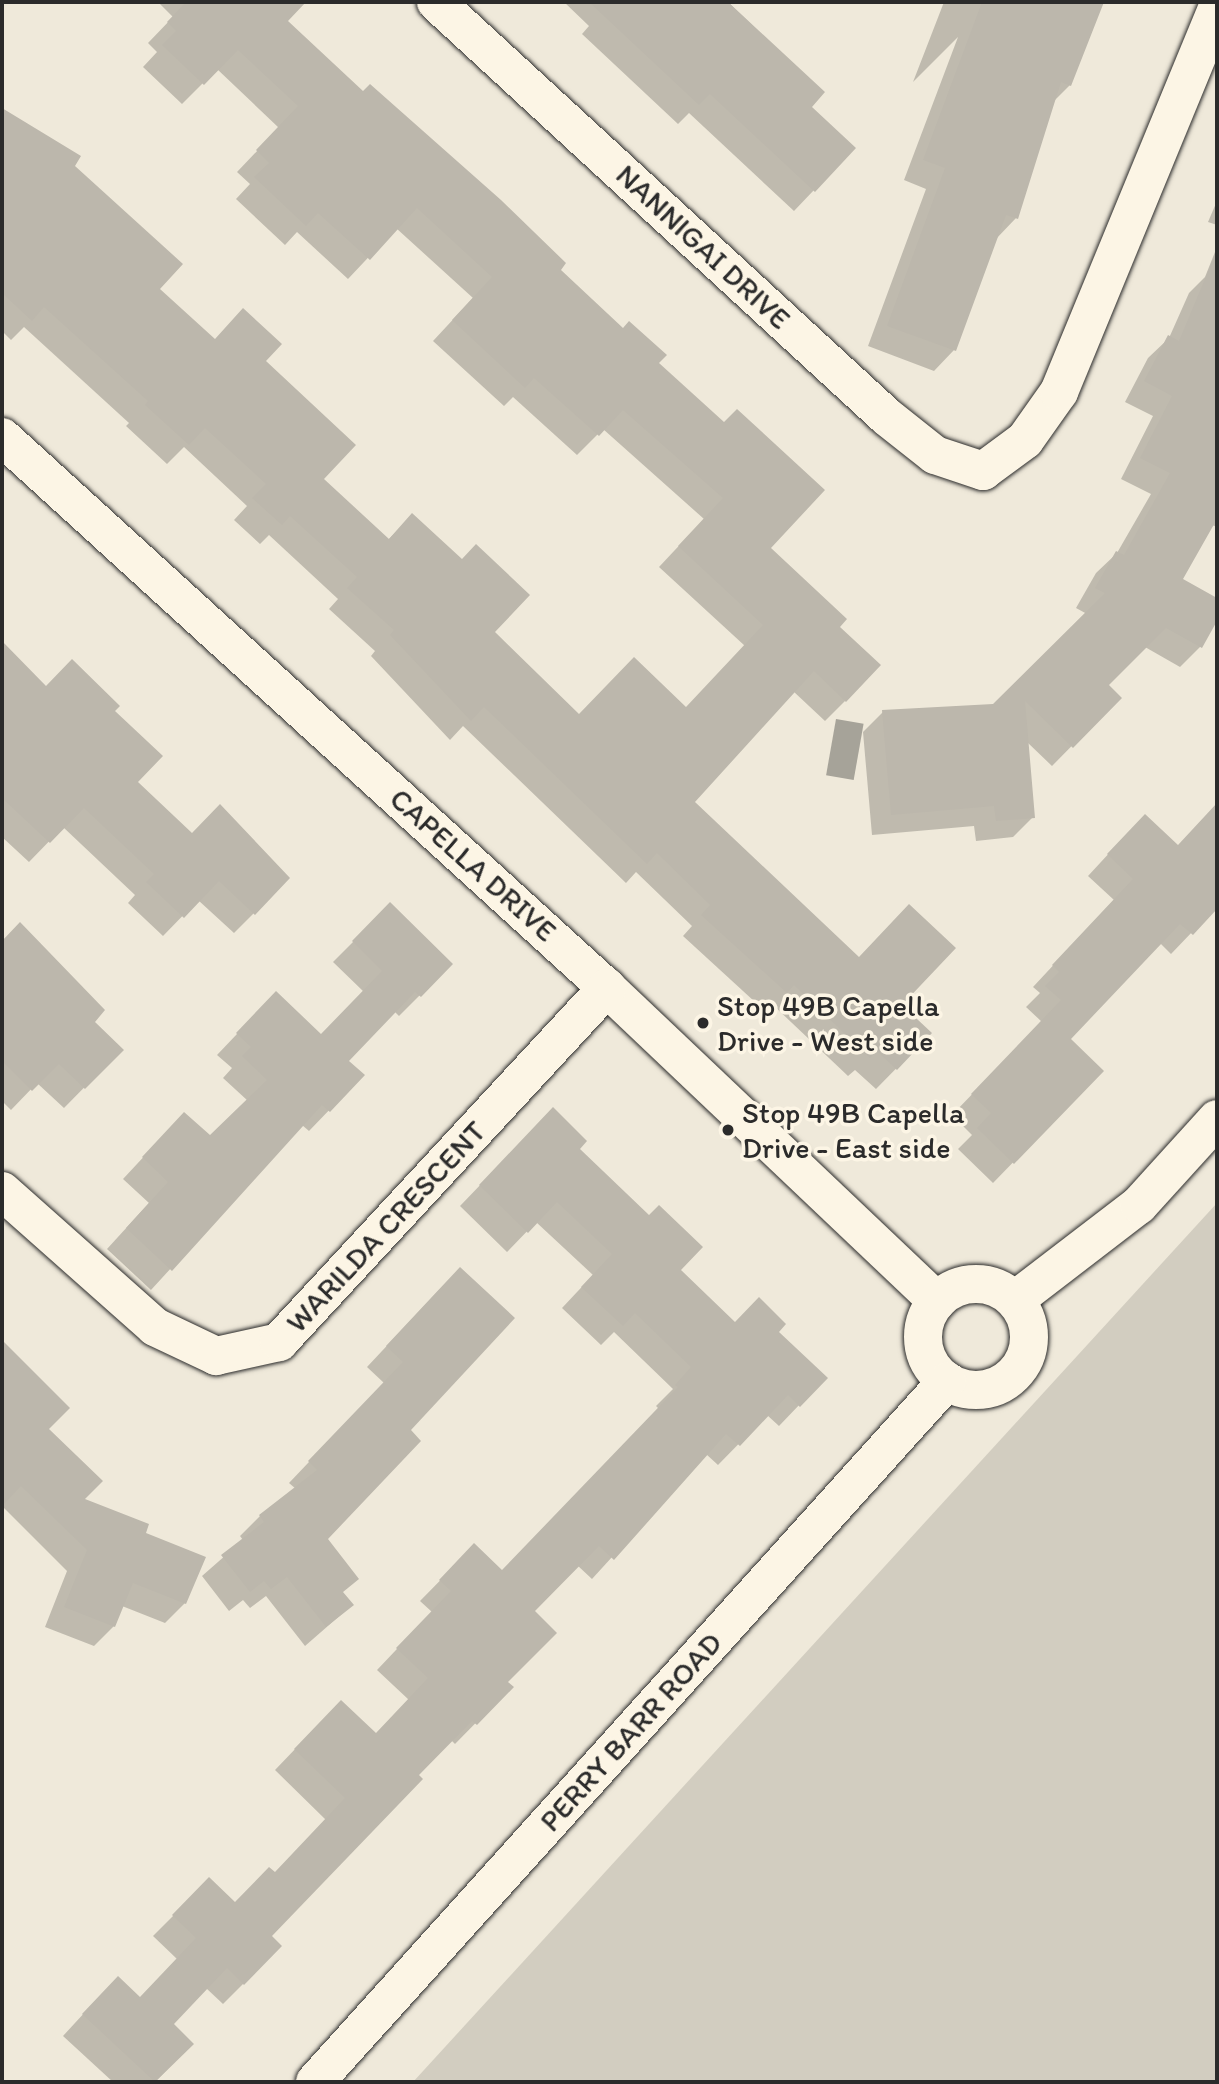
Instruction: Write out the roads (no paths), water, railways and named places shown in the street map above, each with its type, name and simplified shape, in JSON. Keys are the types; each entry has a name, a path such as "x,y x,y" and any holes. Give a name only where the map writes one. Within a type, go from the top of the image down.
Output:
{"street":[{"name":"NANNIGAI DRIVE","path":"436,2 887,417 935,455 983,471 1025,440 1059,392 1204,75"},
{"path":"1204,75 1217,8"},
{"name":"CAPELLA DRIVE","path":"2,437 607,988 937,1301"},
{"name":"WARILDA CRESCENT","path":"2,1191 155,1327 216,1356 279,1342 607,988"},
{"path":"1015,1300 1139,1205 1217,1119"},
{"path":"967,1284 985,1284 1015,1300 1030,1330 1023,1364 997,1386 971,1389 947,1381 925,1353 927,1317 937,1301 967,1284"},
{"name":"PERRY BARR ROAD","path":"315,2082 947,1381"}],"place":[{"name":"Stop 49B Capella Drive - West side","path":"703,1023"},
{"name":"Stop 49B Capella Drive - East side","path":"728,1130"}]}
